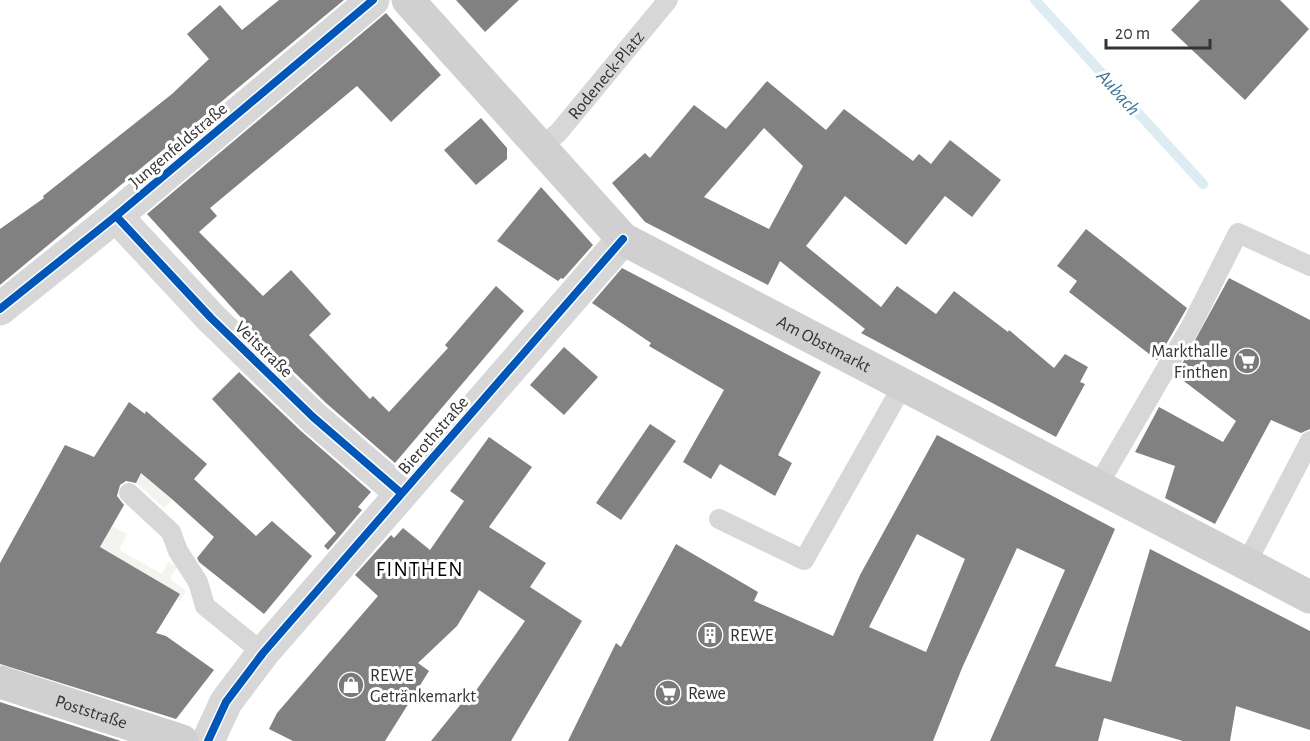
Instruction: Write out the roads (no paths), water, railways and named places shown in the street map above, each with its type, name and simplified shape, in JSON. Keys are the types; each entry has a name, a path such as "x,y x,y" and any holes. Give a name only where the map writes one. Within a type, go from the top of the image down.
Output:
{"main road":[{"name":"Am Obstmarkt","path":"408,0 623,240 1310,597"},
{"name":"Poststraße","path":"0,681 183,741"}],"street":[{"name":"Jungenfeldstraße","path":"0,309 116,216 373,0"},
{"name":"Veitstraße","path":"116,216 236,343 313,417 401,493"},
{"name":"Bierothstraße","path":"208,741 225,702 263,653 623,240"}],"lane":[{"name":"Rodeneck-Platz","path":"540,147 558,133 668,0"},
{"path":"1097,488 1191,326 1238,233 1310,266"},
{"path":"719,519 804,560 903,385"},
{"path":"1246,564 1310,441"},
{"path":"129,493 171,532 178,550 198,582 206,606 263,653"}],"waterway":[{"name":"Aubach","path":"1035,0 1203,184"}],"place":[{"name":"Markthalle Finthen","path":"1247,361"},
{"name":"REWE","path":"710,635"},
{"name":"REWE Getränkemarkt","path":"351,685"},
{"name":"Rewe","path":"668,693"}],"district":[{"name":"FINTHEN","path":"420,569"}]}
